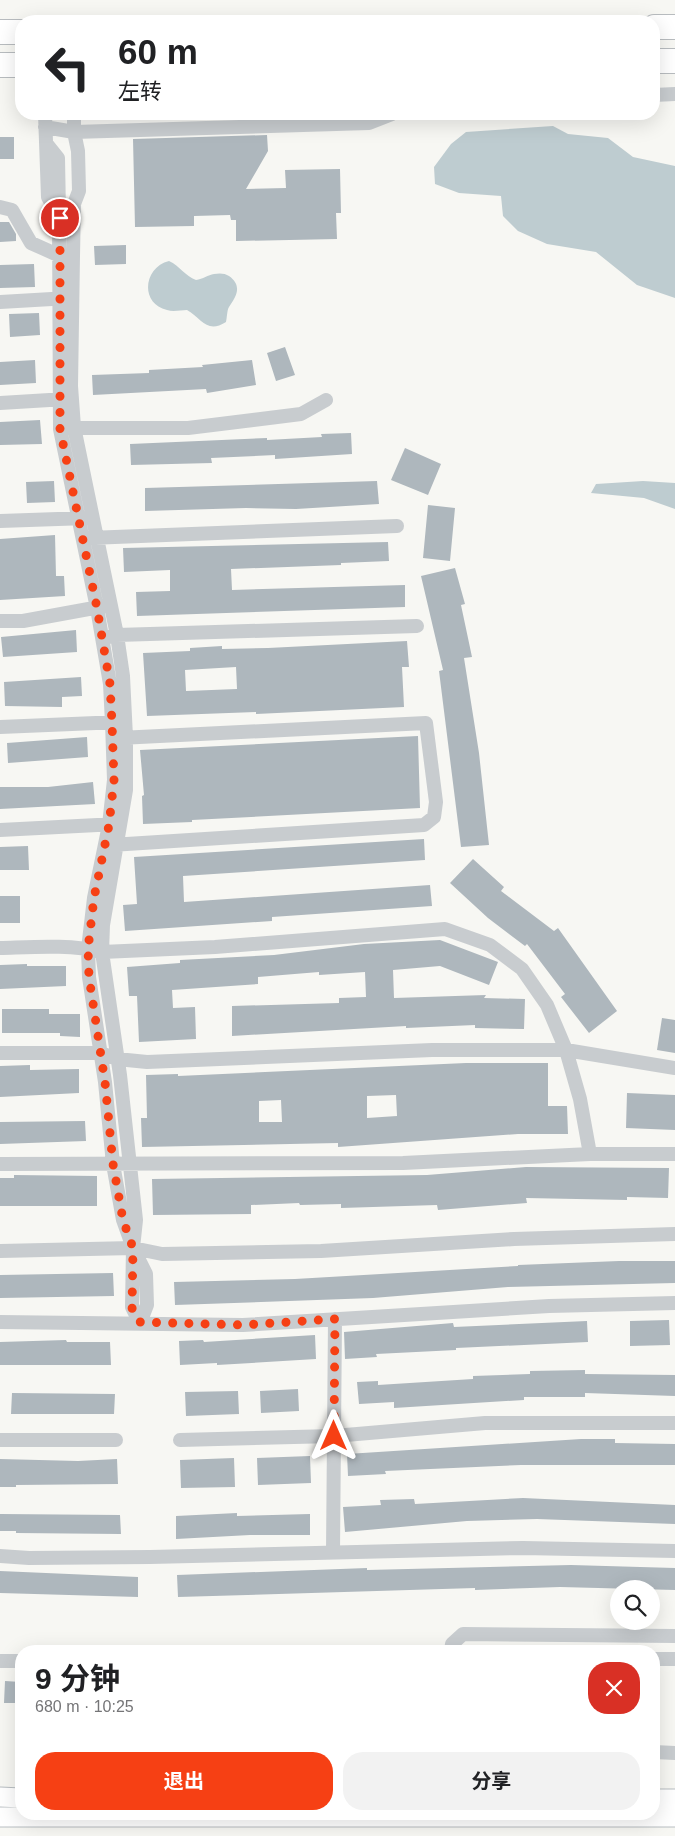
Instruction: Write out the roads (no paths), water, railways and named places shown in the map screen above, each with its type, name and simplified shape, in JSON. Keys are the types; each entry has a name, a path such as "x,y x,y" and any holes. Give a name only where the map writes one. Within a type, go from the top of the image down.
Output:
{"highway":[{"path":"660,27 675,27"},
{"path":"0,32 15,32"},
{"path":"660,61 675,61"},
{"path":"0,65 15,65"}],"street":[{"path":"660,94 675,94"},
{"path":"74,120 70,152 69,189 74,204 67,256 65,399 60,429 86,518"},
{"path":"67,256 60,218 58,158 46,143 45,121 74,132 369,123 377,120"},
{"path":"0,207 12,210 31,243 67,256"},
{"path":"0,302 66,299"},
{"path":"0,402 65,399"},
{"path":"65,399 74,427 86,518 104,606 117,635 123,676 119,738 126,790 115,824 112,845 94,898 95,951 117,1059 130,1164 136,1220 133,1248 132,1308 140,1322"},
{"path":"60,429 74,427 188,428 301,414 326,400"},
{"path":"0,521 86,518"},
{"path":"90,537 397,526"},
{"path":"0,621 22,620 104,606"},
{"path":"104,606 102,639 119,722"},
{"path":"102,639 117,635 417,626"},
{"path":"0,726 119,722"},
{"path":"112,845 424,825 434,817 436,802 426,724 119,738"},
{"path":"0,830 115,824"},
{"path":"0,948 50,947 95,951 215,947 446,929 490,945 522,969 546,1005 566,1050 580,1099 590,1154"},
{"path":"95,951 89,977 101,1053 113,1164 123,1220 133,1248"},
{"path":"0,1053 101,1053 117,1059 147,1062 432,1050 566,1050 675,1068"},
{"path":"0,1164 270,1165 403,1163 590,1154 675,1154"},
{"path":"0,1251 133,1248 162,1254 321,1250 514,1239 675,1234"},
{"path":"0,1322 140,1322 243,1325 550,1306 675,1303"},
{"path":"333,1552 335,1319"},
{"path":"180,1440 334,1436 485,1423 675,1423"},
{"path":"0,1440 116,1440"},
{"path":"0,1556 29,1558 140,1557 523,1548 675,1551"},
{"path":"452,1645 463,1634 675,1636"},
{"path":"660,1659 675,1659"},
{"path":"0,1661 15,1661"},
{"path":"660,1752 675,1753"},
{"path":"0,1797 15,1798"},
{"path":"660,1799 675,1799"},
{"path":"0,1817 15,1817"},
{"path":"660,1817 675,1817"}]}
